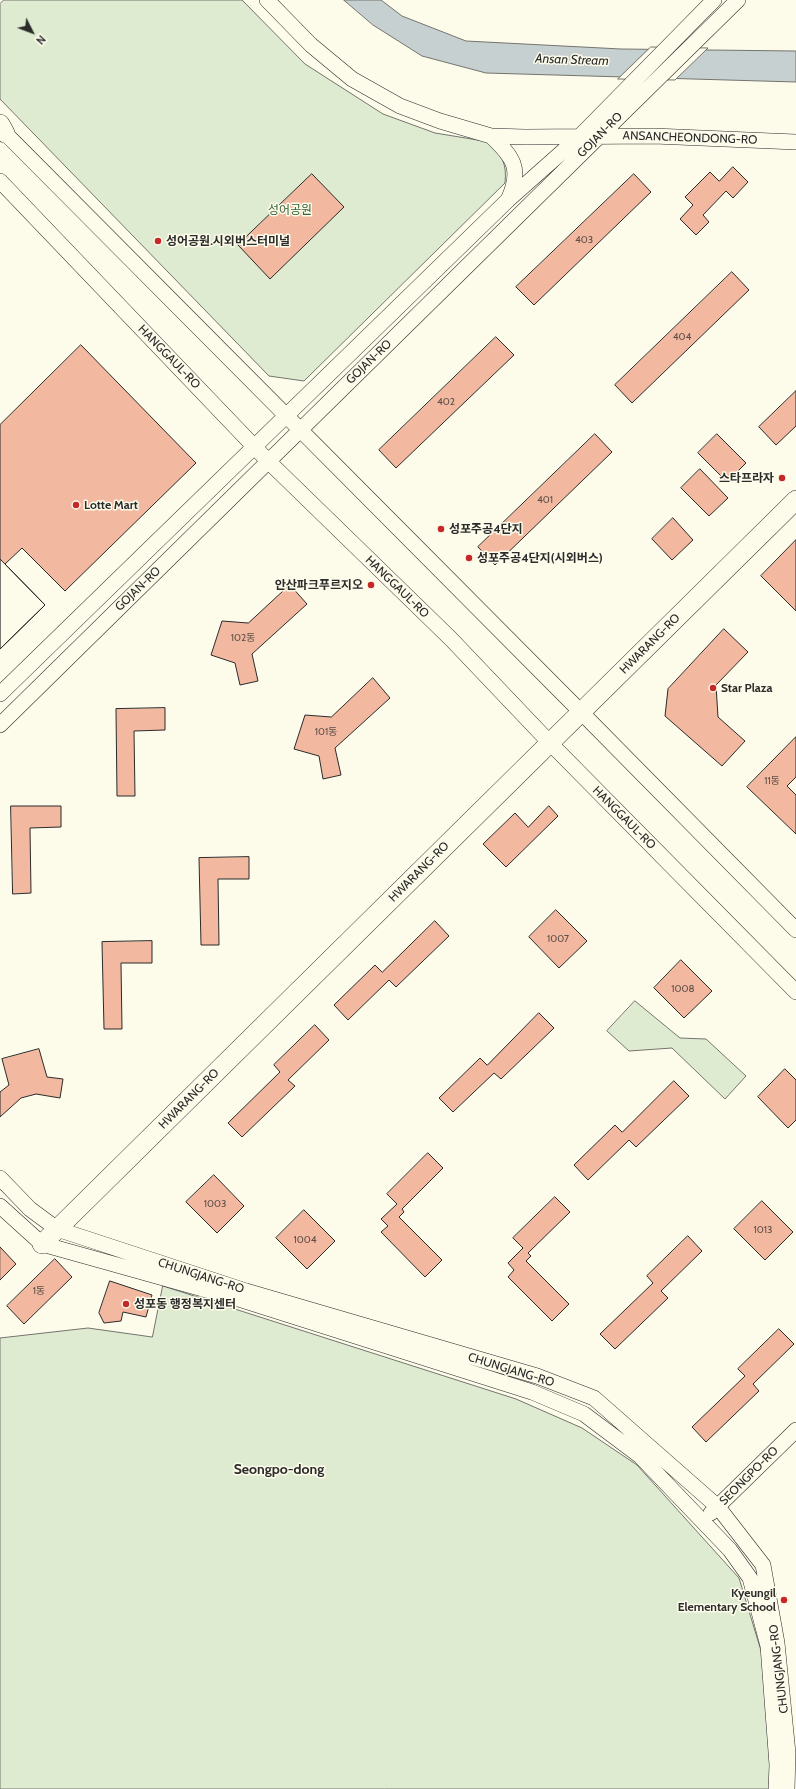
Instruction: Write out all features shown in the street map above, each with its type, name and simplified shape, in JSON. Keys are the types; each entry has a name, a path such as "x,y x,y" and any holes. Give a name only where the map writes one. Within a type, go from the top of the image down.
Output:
{"main road":[{"name":"HWARANG-RO","path":"42,1244 796,500"}],"street":[{"name":"ANSANCHEONDONG-RO","path":"267,0 311,45 352,79 400,106 440,121 491,136 654,136 796,142"},
{"name":"GOJAN-RO","path":"0,694 508,200 579,137 714,0"},
{"name":"GOJAN-RO","path":"0,725 620,114 738,0"},
{"path":"2,128 796,930"},
{"path":"491,136 508,152 515,167 516,172 514,186 508,200"},
{"name":"HANGGAUL-RO","path":"0,181 268,461 450,639 550,743 796,992"},
{"name":"CHUNGJANG-RO","path":"0,1178 30,1209 57,1229 246,1291 536,1376 594,1398 718,1507 763,1566 777,1643 787,1747 787,1789"},
{"name":"CHUNGJANG-RO","path":"0,1206 42,1244 242,1300 532,1392 584,1414 640,1456 730,1550 750,1578 768,1646 777,1765 776,1789"},
{"name":"SEONGPO-RO","path":"702,1521 796,1430"}],"green space":[{"name":"성어공원","path":"4,0 242,0 305,64 383,114 435,133 490,142 503,161 505,183 304,381 269,376 0,99 0,4"},
{"path":"635,1001 680,1038 706,1039 746,1076 725,1099 672,1048 629,1051 607,1031"},
{"path":"163,1286 516,1399 582,1428 637,1465 739,1578 762,1654 770,1765 769,1789 0,1789 0,1338 88,1328 152,1337"}],"water":[{"name":"Ansan Stream","path":"344,0 381,0 402,16 466,41 621,49 796,51 796,82 486,73 422,56 373,25"}],"pier":[{"path":"651,47 708,48 675,80 618,79"}],"building":[{"path":"733,167 748,182 733,198 726,191 703,215 709,222 696,235 680,219 693,205 685,197 710,172 719,181"},
{"path":"312,174 344,207 270,279 238,245"},
{"path":"634,174 651,192 534,305 516,287"},
{"path":"732,272 749,290 632,403 615,385"},
{"path":"496,337 514,355 396,468 379,450"},
{"name":"Lotte Mart","path":"81,345 196,463 65,591 22,548 5,564 45,605 0,649 0,425"},
{"path":"796,391 796,426 776,445 759,427"},
{"path":"595,434 612,452 495,565 478,547"},
{"path":"717,434 746,463 727,482 698,453"},
{"path":"700,469 728,498 709,516 681,488"},
{"path":"673,518 693,540 672,560 652,539"},
{"path":"796,540 796,611 761,576"},
{"path":"0,559 45,605 0,649"},
{"path":"290,585 307,604 252,654 258,681 240,685 235,663 211,655 222,621 248,623"},
{"path":"724,629 748,652 716,685 718,717 745,741 722,766 665,716 668,689"},
{"path":"373,678 390,698 335,748 341,775 323,779 319,756 294,749 305,715 331,717"},
{"path":"165,708 165,730 134,731 135,796 117,796 116,709"},
{"path":"796,737 796,777 787,786 796,795 796,834 747,787"},
{"path":"11,806 61,806 61,827 30,828 31,893 13,894"},
{"path":"549,806 558,816 506,867 483,844 515,813 528,827"},
{"path":"249,857 249,879 218,879 219,945 201,945 199,858"},
{"path":"556,910 587,941 559,968 529,937"},
{"path":"435,921 449,936 396,987 389,980 348,1020 334,1005 375,965 382,972"},
{"path":"152,941 152,963 121,963 122,1029 104,1029 102,942"},
{"path":"681,960 712,991 684,1018 654,988"},
{"path":"539,1013 554,1028 501,1079 494,1073 453,1112 439,1098 480,1058 487,1065"},
{"path":"315,1025 329,1040 288,1080 295,1086 242,1137 228,1123 280,1072 274,1065"},
{"path":"39,1049 47,1077 63,1079 60,1098 36,1094 21,1098 0,1117 0,1092 9,1085 2,1059"},
{"path":"785,1069 796,1080 796,1120 788,1128 758,1097"},
{"path":"674,1081 689,1096 636,1147 629,1140 588,1180 574,1165 615,1125 622,1132"},
{"path":"428,1153 443,1168 402,1209 404,1212 399,1217 442,1260 425,1277 381,1232 388,1226 381,1219 397,1204 387,1194"},
{"path":"214,1175 244,1206 217,1233 186,1202"},
{"path":"555,1197 570,1212 528,1253 531,1256 526,1261 569,1304 552,1321 508,1277 514,1270 508,1263 523,1248 513,1238"},
{"path":"762,1201 793,1232 765,1260 734,1229"},
{"path":"304,1210 335,1241 307,1269 276,1238"},
{"path":"688,1236 702,1251 661,1291 668,1298 615,1349 600,1334 653,1283 647,1276"},
{"path":"0,1247 16,1264 0,1280"},
{"path":"55,1259 72,1277 24,1324 7,1306"},
{"name":"성포동 행정복지센터","path":"110,1281 152,1295 146,1317 123,1312 121,1321 104,1323 99,1313"},
{"path":"779,1329 794,1344 753,1384 759,1391 706,1442 692,1427 745,1376 738,1369"}],"place":[{"name":"성어공원.시외버스터미널","path":"158,241"},
{"name":"스타프라자","path":"782,478"},
{"name":"Lotte Mart","path":"76,505"},
{"name":"성포주공4단지","path":"441,529"},
{"name":"성포주공4단지(시외버스)","path":"469,558"},
{"name":"안산파크푸르지오","path":"371,585"},
{"name":"Star Plaza","path":"713,688"},
{"name":"성포동 행정복지센터","path":"126,1304"},
{"name":"Kyeungil Elementary School","path":"784,1600"}],"district":[{"name":"Seongpo-dong","path":"279,1470"}]}
